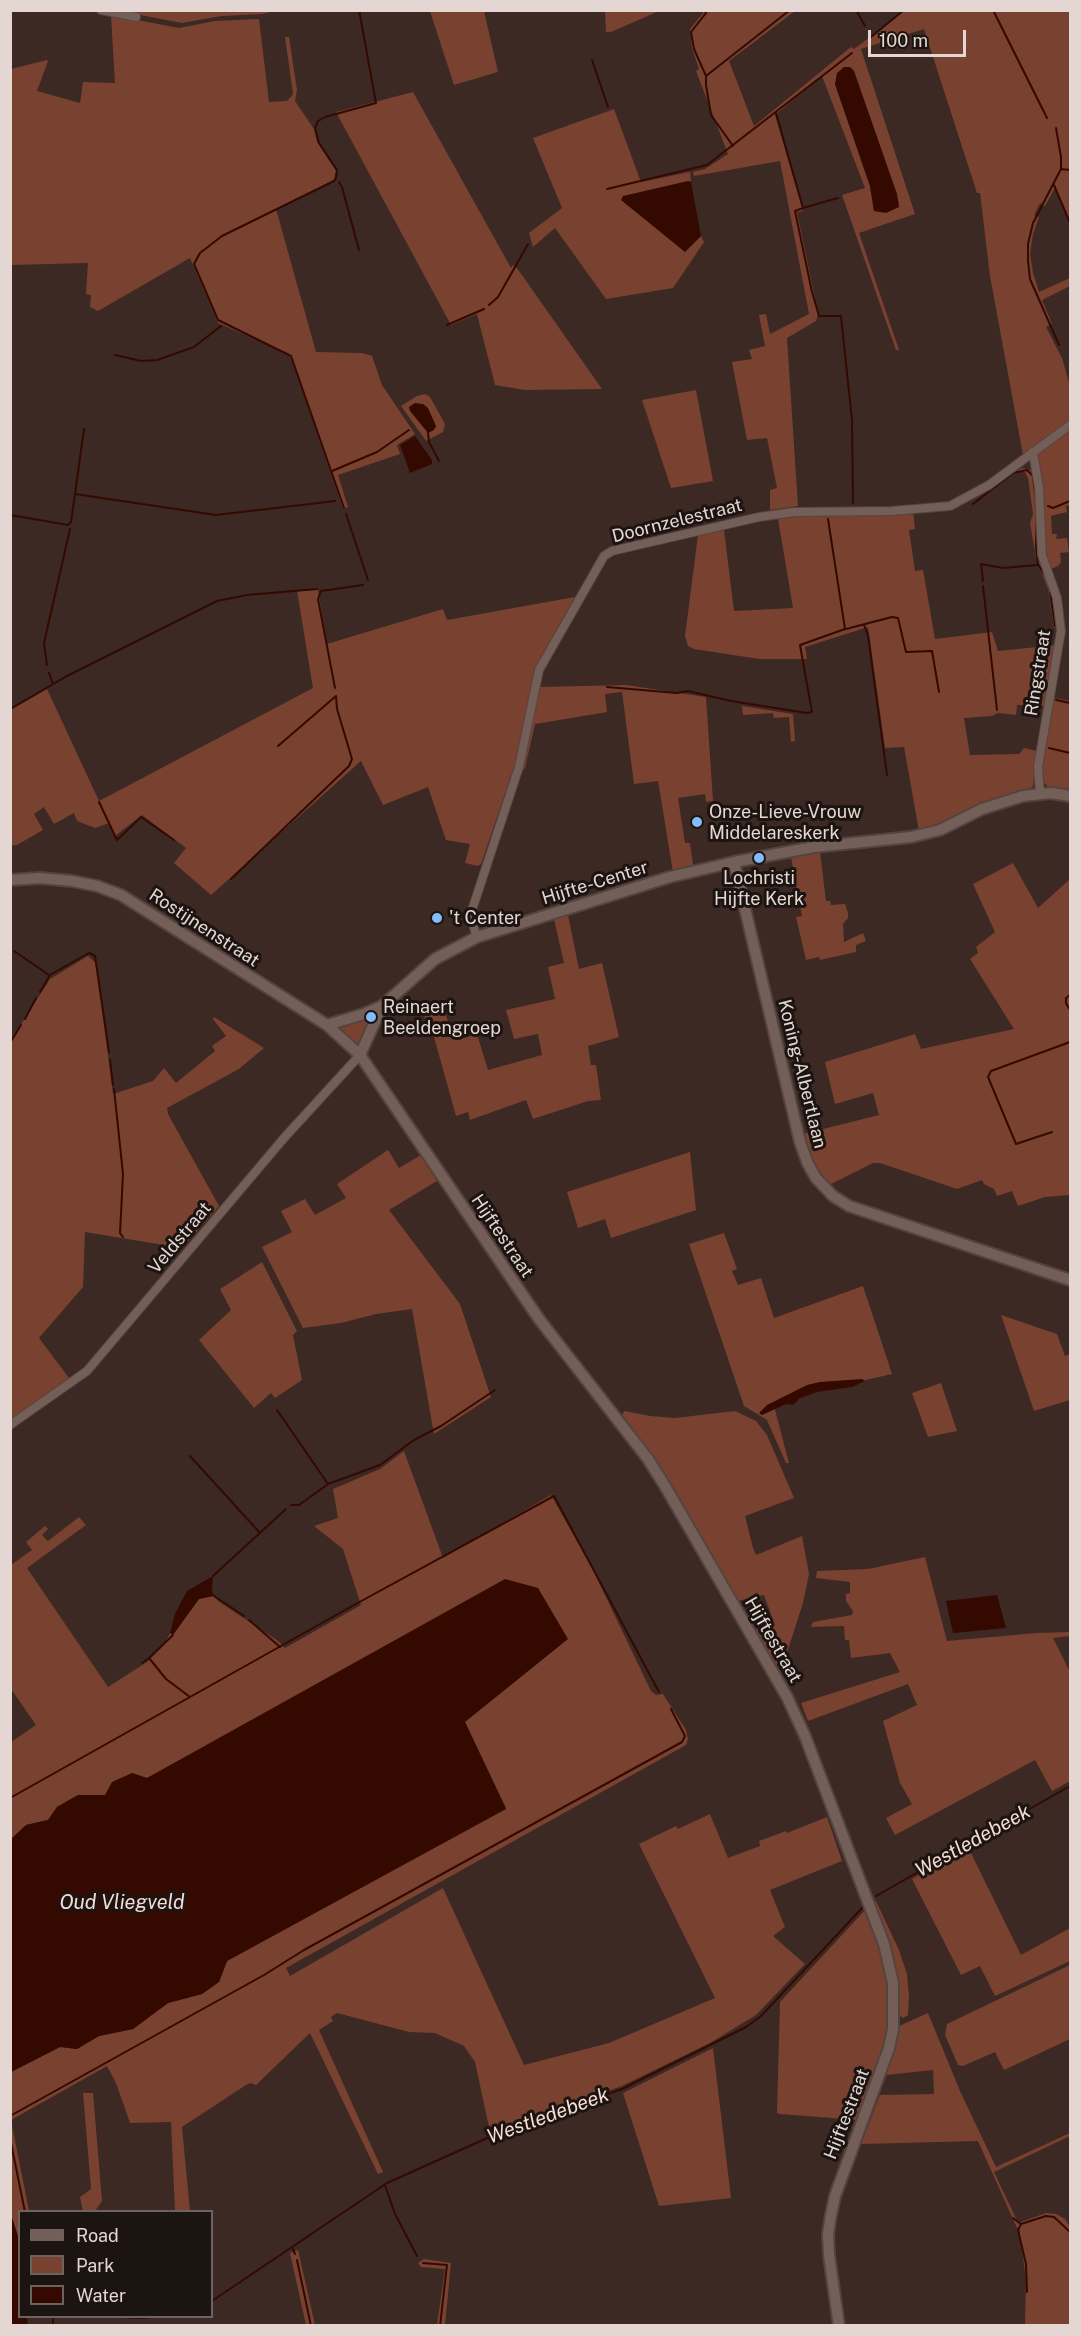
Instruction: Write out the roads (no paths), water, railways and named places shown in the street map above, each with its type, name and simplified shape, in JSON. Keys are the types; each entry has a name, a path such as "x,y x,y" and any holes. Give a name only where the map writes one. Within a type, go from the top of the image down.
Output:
{"street":[{"path":"101,10 136,17"},
{"name":"Doornzelestraat","path":"477,937 470,916 519,767 539,670 604,556 619,549 759,517 794,512 891,511 950,506 989,485 1071,424"},
{"name":"Ringstraat","path":"1033,452 1041,504 1042,555 1057,598 1061,631 1038,767 1040,794"},
{"path":"1019,464 1036,470"},
{"name":"Hijfte-Center","path":"327,1024 364,1014 382,1005 435,959 477,937 670,877 814,847 911,837 940,830 998,803 1023,796 1040,794 1071,796"},
{"name":"Koning-Albertlaan","path":"734,862 800,1142 816,1178 833,1196 849,1206 1071,1280"},
{"name":"Rostijnenstraat","path":"10,880 40,878 72,881 97,886 122,895 327,1024 360,1055"},
{"name":"Hijfte-Center","path":"360,1055 382,1005"},
{"name":"Veldstraat","path":"10,1425 87,1371 284,1137 360,1055"},
{"name":"Hijftestraat","path":"360,1055 539,1319 648,1459 665,1486 787,1697 805,1736 884,1944 893,1983 893,2029 889,2048 835,2196 828,2235 839,2325"}],"water":[{"path":"844,67 850,67 854,71 897,194 899,207 886,213 874,211 870,186 835,84 837,73"},
{"path":"691,182 701,236 685,252 621,200 623,196"},
{"path":"415,403 423,404 428,408 436,426 434,430 428,433 410,411 409,407"},
{"path":"415,436 432,460 432,464 410,473 400,445"},
{"path":"862,1379 865,1381 852,1387 817,1392 800,1398 793,1405 786,1404 762,1415 759,1413 767,1405 807,1385"},
{"path":"213,1576 214,1596 199,1599 173,1635 170,1633 175,1614 187,1591"},
{"name":"Oud Vliegveld","path":"505,1579 538,1588 568,1639 465,1722 506,1809 227,1961 219,1982 202,1994 168,2003 133,2029 99,2036 77,2049 60,2047 11,2072 11,1839 26,1825 48,1820 57,1807 78,1795 105,1795 112,1782 132,1773 147,1778"},
{"path":"997,1595 1006,1628 953,1633 946,1601"},
{"path":"11,2215 18,2236 18,2318 27,2318 28,2325 11,2325"}],"waterway":[{"path":"344,508 291,356 218,320 194,264 200,253 222,236 336,178 337,170 319,143 315,128 318,121 376,103 359,10"},
{"path":"704,10 706,13 691,32 694,49 706,76 711,115 733,146"},
{"path":"706,76 790,10"},
{"path":"856,10 865,26"},
{"path":"871,37 904,10"},
{"path":"993,10 1047,118"},
{"path":"607,189 707,165 852,53"},
{"path":"592,60 608,107"},
{"path":"776,113 803,208 838,198"},
{"path":"1056,128 1061,169 1033,223 1028,244 1028,261 1030,279 1059,345"},
{"path":"1061,169 1070,170"},
{"path":"339,182 359,250"},
{"path":"1054,185 1070,223"},
{"path":"803,208 795,211 819,316 841,316 852,420 853,503"},
{"path":"489,305 498,297 528,244"},
{"path":"447,325 484,309"},
{"path":"115,355 141,361 157,360 194,347 221,326"},
{"path":"75,494 84,429"},
{"path":"332,471 377,452 409,430"},
{"path":"428,433 429,442 439,461"},
{"path":"973,504 1013,473 1027,470 1033,476 1036,501"},
{"path":"10,515 68,525 71,522 75,494 216,515 335,501"},
{"path":"1048,506 1053,508 1070,501"},
{"path":"1037,513 1038,564 1046,577"},
{"path":"346,514 368,580"},
{"path":"607,687 677,693 688,691 731,701 812,712 800,645 845,629 828,519"},
{"path":"47,665 44,643 70,529"},
{"path":"983,581 981,564 1003,568 1037,565"},
{"path":"335,688 318,599 321,591 363,585"},
{"path":"1049,585 1055,626"},
{"path":"983,586 997,710"},
{"path":"10,709 67,676 217,601 247,595 317,589"},
{"path":"846,629 892,617 898,618 906,652 932,651 939,692"},
{"path":"864,625 868,635 887,775"},
{"path":"49,673 53,684"},
{"path":"278,746 336,696"},
{"path":"231,879 349,766 352,759 337,709 336,696"},
{"path":"1056,700 1070,703"},
{"path":"1049,748 1070,753"},
{"path":"99,802 117,840 141,817 174,840"},
{"path":"14,951 49,975"},
{"path":"40,992 50,975 89,953 95,956 109,1052"},
{"path":"1070,995 1066,998 1070,1010"},
{"path":"25,1019 36,998"},
{"path":"10,1043 21,1025"},
{"path":"1052,1132 1016,1144 988,1077 991,1071 1070,1042"},
{"path":"110,1060 113,1085"},
{"path":"114,1089 123,1174 120,1233 123,1237"},
{"path":"291,1505 299,1505 328,1484 380,1465 414,1440 441,1426 495,1390"},
{"path":"277,1410 328,1484"},
{"path":"190,1456 260,1533"},
{"path":"10,1798 554,1496 659,1692"},
{"path":"213,1576 286,1509"},
{"path":"214,1596 244,1616"},
{"path":"249,1620 280,1647"},
{"path":"173,1635 149,1658 166,1679 190,1697"},
{"path":"142,1663 149,1658"},
{"path":"10,2116 264,1975 304,1950 682,1742 685,1736 671,1709"},
{"name":"Westledebeek","path":"876,1896 1070,1786"},
{"name":"Westledebeek","path":"213,2300 387,2183 494,2135 622,2089 746,2027 761,2016 863,1907"},
{"path":"10,2138 25,2210"},
{"path":"385,2185 395,2214 417,2256"},
{"path":"1021,2224 1046,2216 1054,2217 1070,2232"},
{"path":"1013,2218 1021,2224"},
{"path":"1021,2224 1018,2230 1026,2264 1027,2292"},
{"name":"Westledebeek","path":"292,2247 295,2254"},
{"path":"297,2260 311,2326"},
{"path":"423,2263 447,2265 440,2326"},
{"path":"53,2318 53,2326"}],"place":[{"name":"Onze-Lieve-Vrouw Middelareskerk","path":"697,822"},
{"name":"Lochristi Hijfte Kerk","path":"759,858"},
{"name":"'t Center","path":"437,918"},
{"name":"Reinaert Beeldengroep","path":"371,1017"}]}
